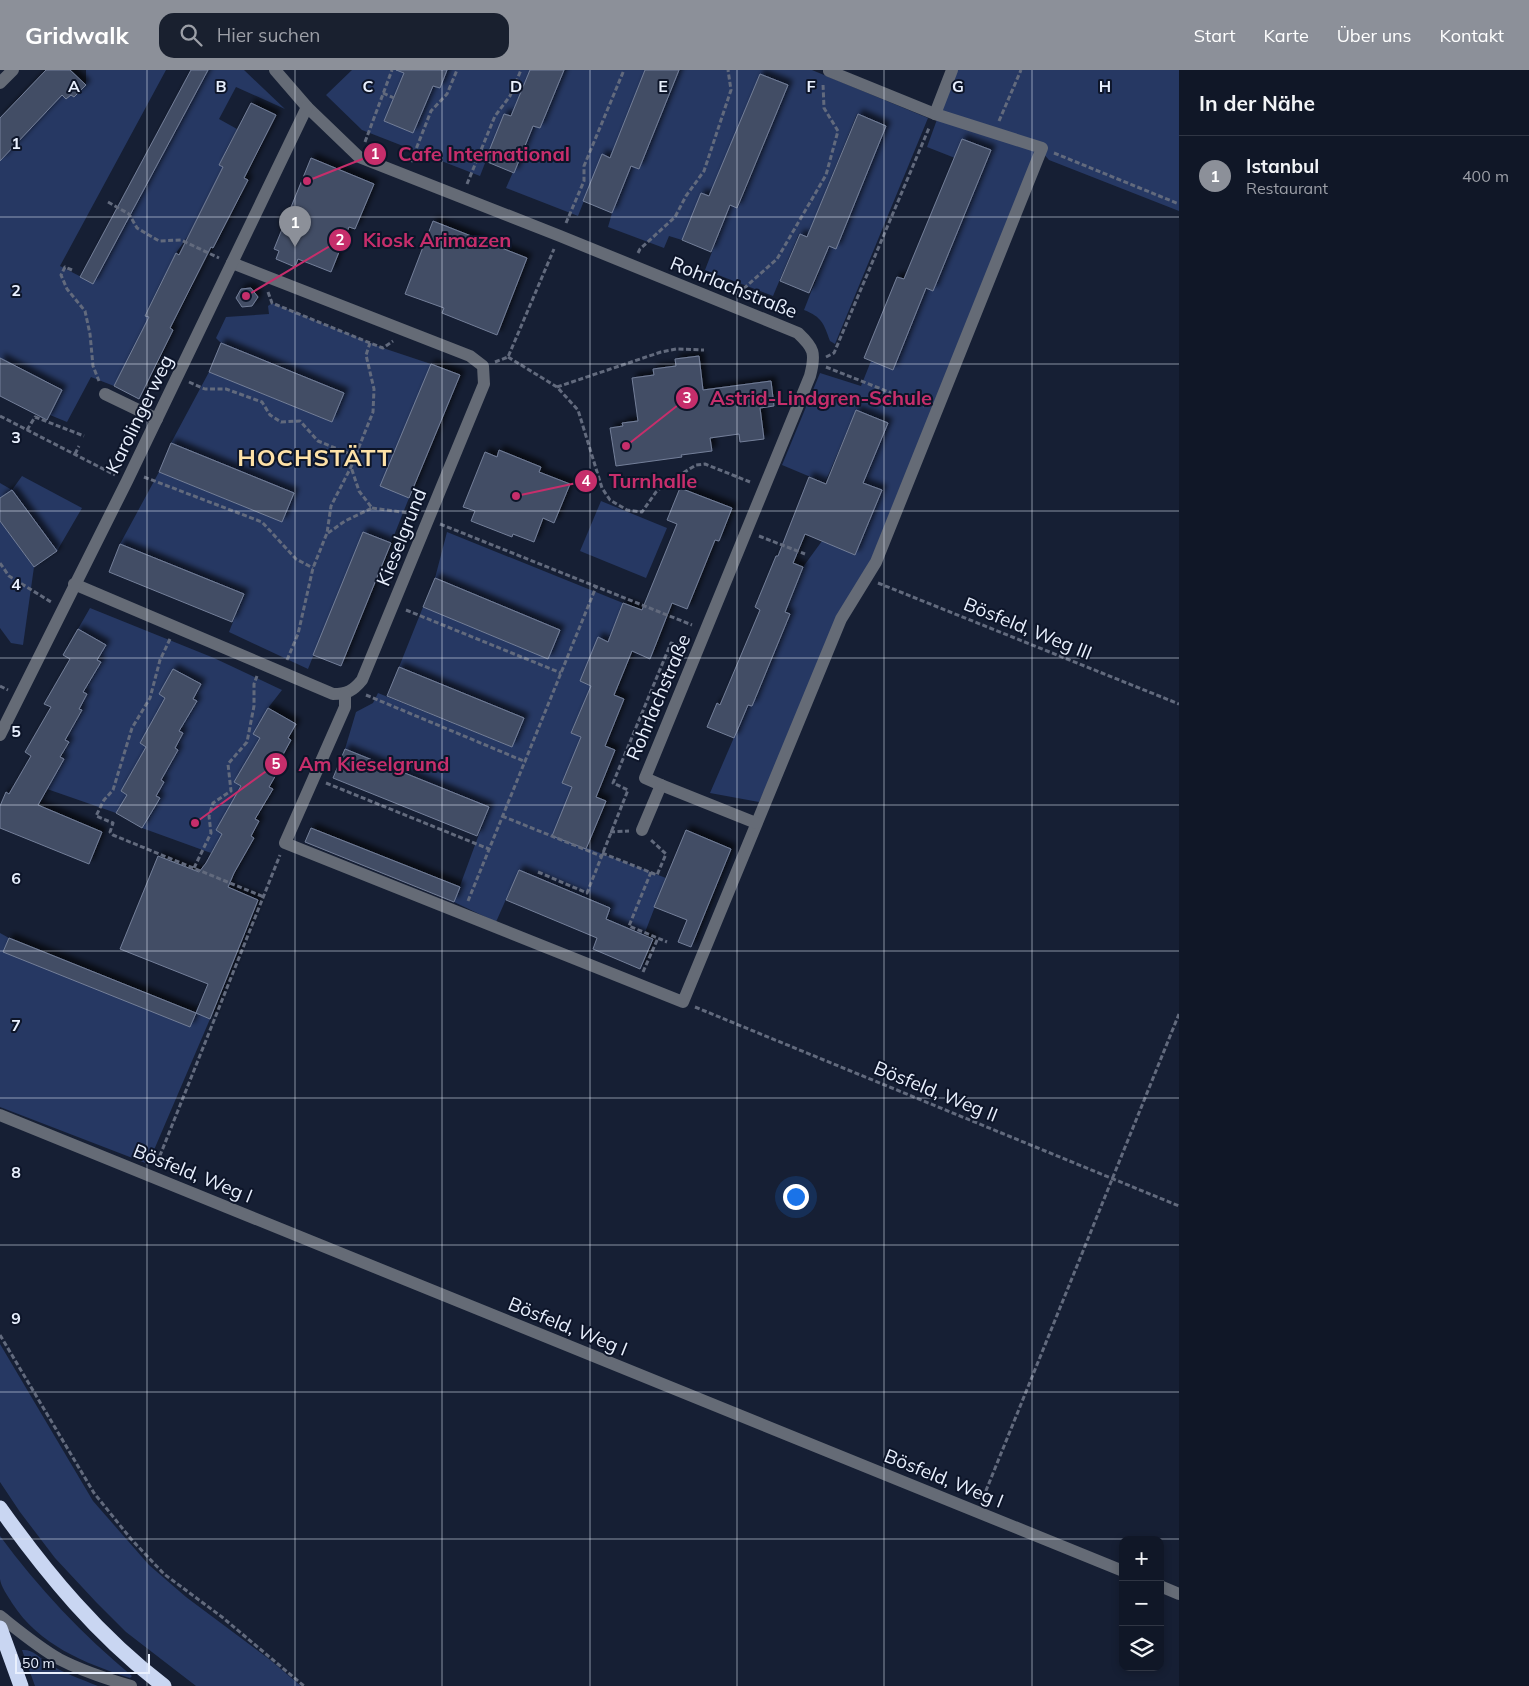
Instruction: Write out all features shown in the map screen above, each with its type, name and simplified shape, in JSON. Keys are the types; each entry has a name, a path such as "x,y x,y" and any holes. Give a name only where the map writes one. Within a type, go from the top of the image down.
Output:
{"highway":[{"path":"0,1508 26,1545 90,1620 132,1660 164,1686"},
{"path":"0,1628 21,1686"}],"street":[{"path":"0,83 13,70"},
{"name":"Rohrlachstraße","path":"275,70 308,108 358,157 560,236 798,333 811,345 814,361 810,376 645,778 756,823"},
{"path":"935,114 952,70"},
{"path":"285,843 683,1002 841,619 876,562 1042,148 935,114 829,71"},
{"name":"Karolingerweg","path":"0,735 129,477 308,108"},
{"path":"232,264 470,356 483,366"},
{"name":"Kieselgrund","path":"285,843 350,692 362,680 429,520 484,384 483,366"},
{"path":"105,394 156,419"},
{"path":"74,584 333,694 350,692"},
{"path":"642,830 661,785"},
{"name":"Bösfeld, Weg I","path":"0,1115 1119,1569"},
{"path":"1164,1588 1179,1594"},
{"path":"0,1616 60,1660 99,1676 131,1686"}],"path":[{"path":"358,157 392,70"},
{"path":"406,176 431,111 447,94 457,70"},
{"path":"461,197 495,116 510,96 521,70"},
{"path":"483,366 508,357 584,181 584,166 624,70"},
{"path":"632,265 640,249 675,217 686,196 704,171 730,90 728,70"},
{"path":"994,133 1020,70"},
{"path":"735,307 742,290 777,259 826,174 838,132 824,108 822,86 829,71"},
{"path":"383,94 394,98"},
{"path":"814,361 834,353 935,114"},
{"path":"1042,148 1179,204"},
{"path":"108,202 129,214 137,228 159,241 181,240 232,264"},
{"path":"72,270 65,267 61,275 67,289 85,311 90,334 93,366 105,394"},
{"path":"262,275 272,303 370,343 383,348 406,331"},
{"path":"282,672 298,634 313,568 327,533 332,506 374,412 374,389 366,356 370,343"},
{"path":"558,387 661,352 676,349 704,350"},
{"path":"508,357 558,387 578,410 602,488 610,500 627,510 642,512 656,492 665,484 696,465 705,464 765,487"},
{"path":"814,361 937,411"},
{"path":"178,377 205,389 226,389 262,402 270,415 281,422 300,421 318,441 355,456"},
{"path":"0,416 75,454 129,477 262,522 296,559 313,568"},
{"path":"28,430 35,417 84,436"},
{"path":"75,454 79,446"},
{"path":"351,467 359,491 372,508"},
{"path":"327,533 372,508 414,513 706,631"},
{"path":"771,540 805,554"},
{"path":"0,563 9,576 62,609"},
{"name":"Bösfeld, Weg III","path":"866,578 1179,704"},
{"path":"462,915 596,587"},
{"path":"393,605 561,673"},
{"path":"175,627 160,660 150,698 132,728 113,790 104,800 96,816 113,823 110,832 113,835 264,896"},
{"path":"538,872 587,893 628,790 613,783 671,643 698,652"},
{"path":"194,868 212,833 209,816 214,803 231,791 228,764 247,742 254,706 254,684 261,664"},
{"path":"350,692 526,762"},
{"path":"314,778 489,849"},
{"path":"502,816 657,875 666,854 642,830"},
{"path":"151,1176 285,843"},
{"path":"651,872 628,926 667,942"},
{"path":"642,974 658,938"},
{"name":"Bösfeld, Weg II","path":"683,1002 1179,1206"},
{"path":"977,1512 1179,1014"},
{"path":"0,1335 94,1493 131,1538 164,1574 222,1617 304,1686"}],"shaded area":[{"path":"86,70 166,70 60,266 93,283 165,148 153,141 161,127 174,134 206,73 201,70 244,70 285,109 236,87 219,119 237,129 219,165 223,167 145,315 149,317 114,386 91,377 67,422 50,415 62,390 0,358 0,161 62,95 66,99 71,95 74,97 86,85"},
{"path":"352,70 413,70 404,74 384,121 413,133 433,86 440,88 447,70 530,70 511,116 504,114 480,176 362,130 326,95"},
{"path":"564,70 645,70 610,158 602,155 578,216 506,188 533,126 540,128"},
{"path":"679,70 812,70 928,118 835,344 830,341 819,318 804,310 829,246 836,248 886,126 857,114 807,237 799,234 773,296 705,270 730,205 738,208 788,85 760,74 709,196 701,193 682,240 669,236 664,248 608,227 631,166 639,169"},
{"path":"955,70 1179,70 1179,211 1049,160 1041,151 870,562 759,802 710,793 748,705 752,706 790,615 785,612 803,567 822,541 855,555 882,491 863,483 888,423 856,410 825,483 782,465 820,373 861,386 871,361 893,370 926,288 933,291 991,151 963,139 955,158 927,147"},
{"path":"272,303 383,348 431,364 381,486 409,498 391,543 363,532 308,669 229,632 244,594 120,544 159,472 282,522 294,493 171,443 209,372 332,422 344,393 221,343 216,338 226,317 269,314 268,306"},
{"path":"22,476 82,508 57,551 0,510 0,483 12,490"},
{"path":"601,501 667,528 646,578 580,551"},
{"path":"0,521 34,567 23,645 11,643 0,628"},
{"path":"447,532 623,603 608,641 598,638 580,681 591,686 571,732 581,737 562,783 572,787 553,835 666,878 644,935 606,919 519,870 496,922 454,902 489,807 345,749 356,712 373,703 378,693 512,747 523,718 399,667 423,607 548,659 560,630 435,578"},
{"path":"90,608 214,658 282,690 268,708 254,733 260,738 235,782 241,786 216,830 222,834 211,853 142,828 159,799 156,796 164,782 161,780 178,750 175,748 183,734 179,731 196,701 193,699 201,685 174,669 159,694 165,698 140,743 146,747 121,791 127,795 116,813 47,789 64,759 61,757 69,743 65,741 82,711 79,709 87,694 83,692 101,662 97,660 105,645 78,629"},
{"path":"0,933 9,938 4,952 190,1027 196,1013 210,1019 148,1164 0,1107"},
{"path":"0,1344 93,1501 149,1565 186,1597 269,1659 301,1686 196,1686 126,1632 55,1558 0,1482"},
{"path":"0,1536 46,1592 96,1644 132,1676 130,1678 96,1666 64,1651 35,1630 23,1618 3,1588 0,1579"},
{"path":"22,1650 32,1652 72,1676 98,1686 35,1686"}],"building":[{"path":"46,70 70,70 86,85 74,97 71,95 66,99 62,95 0,161 0,118"},
{"path":"191,70 208,70 93,284 80,277"},
{"path":"396,70 447,70 440,88 433,86 413,133 384,121 404,73"},
{"path":"530,70 564,70 540,128 533,126 514,173 485,161 504,114 511,116"},
{"path":"645,70 679,70 639,169 631,166 612,213 583,201 602,154 610,158"},
{"path":"760,74 788,85 737,208 730,205 711,252 682,240 701,193 709,196"},
{"path":"251,103 276,115 244,178 248,180 170,328 173,330 139,399 114,386 149,317 145,316 176,253 179,255 223,167 219,165"},
{"path":"858,114 886,126 836,249 829,246 809,293 780,281 800,234 807,237"},
{"path":"962,139 991,150 933,291 926,288 893,370 864,358 897,277 904,279"},
{"path":"311,158 374,184 355,229 349,227 331,272 298,259 295,267 276,259 279,251 274,249"},
{"path":"433,221 527,258 497,335 442,313 444,308 405,294"},
{"path":"251,288 258,297 252,306 242,307 236,298 241,289"},
{"path":"221,343 344,393 332,422 209,372"},
{"path":"699,356 703,390 771,381 774,406 760,408 764,439 740,442 739,434 710,438 712,451 616,466 610,428 623,426 622,423 638,421 632,378 654,375 653,369 676,366 675,359"},
{"path":"0,358 62,390 47,420 0,396"},
{"path":"431,364 460,375 409,498 380,486"},
{"path":"856,410 888,423 863,483 882,490 855,555 805,534 793,563 803,567 785,612 790,614 752,706 748,705 734,738 707,727 717,703 720,705 760,610 755,607 776,556 778,556 809,477 826,484"},
{"path":"171,443 294,493 282,522 159,472"},
{"path":"499,450 541,467 539,472 570,484 554,523 543,518 534,542 513,534 512,537 471,521 475,511 463,507 485,452 497,457"},
{"path":"680,488 732,508 719,541 715,540 687,609 672,603 650,659 632,651 614,695 624,699 605,746 615,750 596,797 606,801 586,849 552,836 572,787 562,783 581,737 571,733 591,686 580,681 598,637 608,642 623,603 642,610 677,524 667,520"},
{"path":"12,490 57,551 34,567 0,521 0,498"},
{"path":"363,532 391,543 341,666 313,655"},
{"path":"120,544 244,594 232,622 109,572"},
{"path":"435,578 560,630 548,659 423,607"},
{"path":"78,629 106,645 97,660 101,662 83,692 87,694 79,709 82,710 65,740 69,742 60,757 64,759 38,805 102,832 89,864 0,828 0,806 6,792 9,794 31,756 25,752 51,707 44,704 70,659 63,655"},
{"path":"399,667 524,718 512,747 387,696"},
{"path":"173,669 201,684 193,699 197,701 179,731 183,733 175,748 178,750 161,780 164,782 156,796 160,798 142,828 116,813 127,795 121,791 146,747 140,743 165,698 159,694"},
{"path":"268,708 296,724 288,738 291,740 274,771 277,773 269,787 273,789 255,819 259,821 251,836 254,838 228,887 258,900 210,1019 196,1013 208,984 120,949 158,856 199,872 206,863 222,834 216,830 241,786 234,782 260,738 253,734"},
{"path":"345,749 489,807 477,836 333,778"},
{"path":"311,828 460,887 454,902 305,842"},
{"path":"686,830 731,849 691,947 678,942 687,920 654,907"},
{"path":"519,870 610,908 606,919 653,939 640,969 593,949 597,938 506,900"},
{"path":"9,938 196,1013 190,1027 3,952"}],"place":[{"name":"Cafe International","path":"307,181"},
{"name":"Istanbul","path":"295,247"},
{"name":"Kiosk Arimazen","path":"246,296"},
{"name":"Astrid-Lindgren-Schule","path":"626,446"},
{"name":"Turnhalle","path":"516,496"},
{"name":"Am Kieselgrund","path":"195,823"}],"district":[{"name":"HOCHSTÄTT","path":"315,457"}]}
